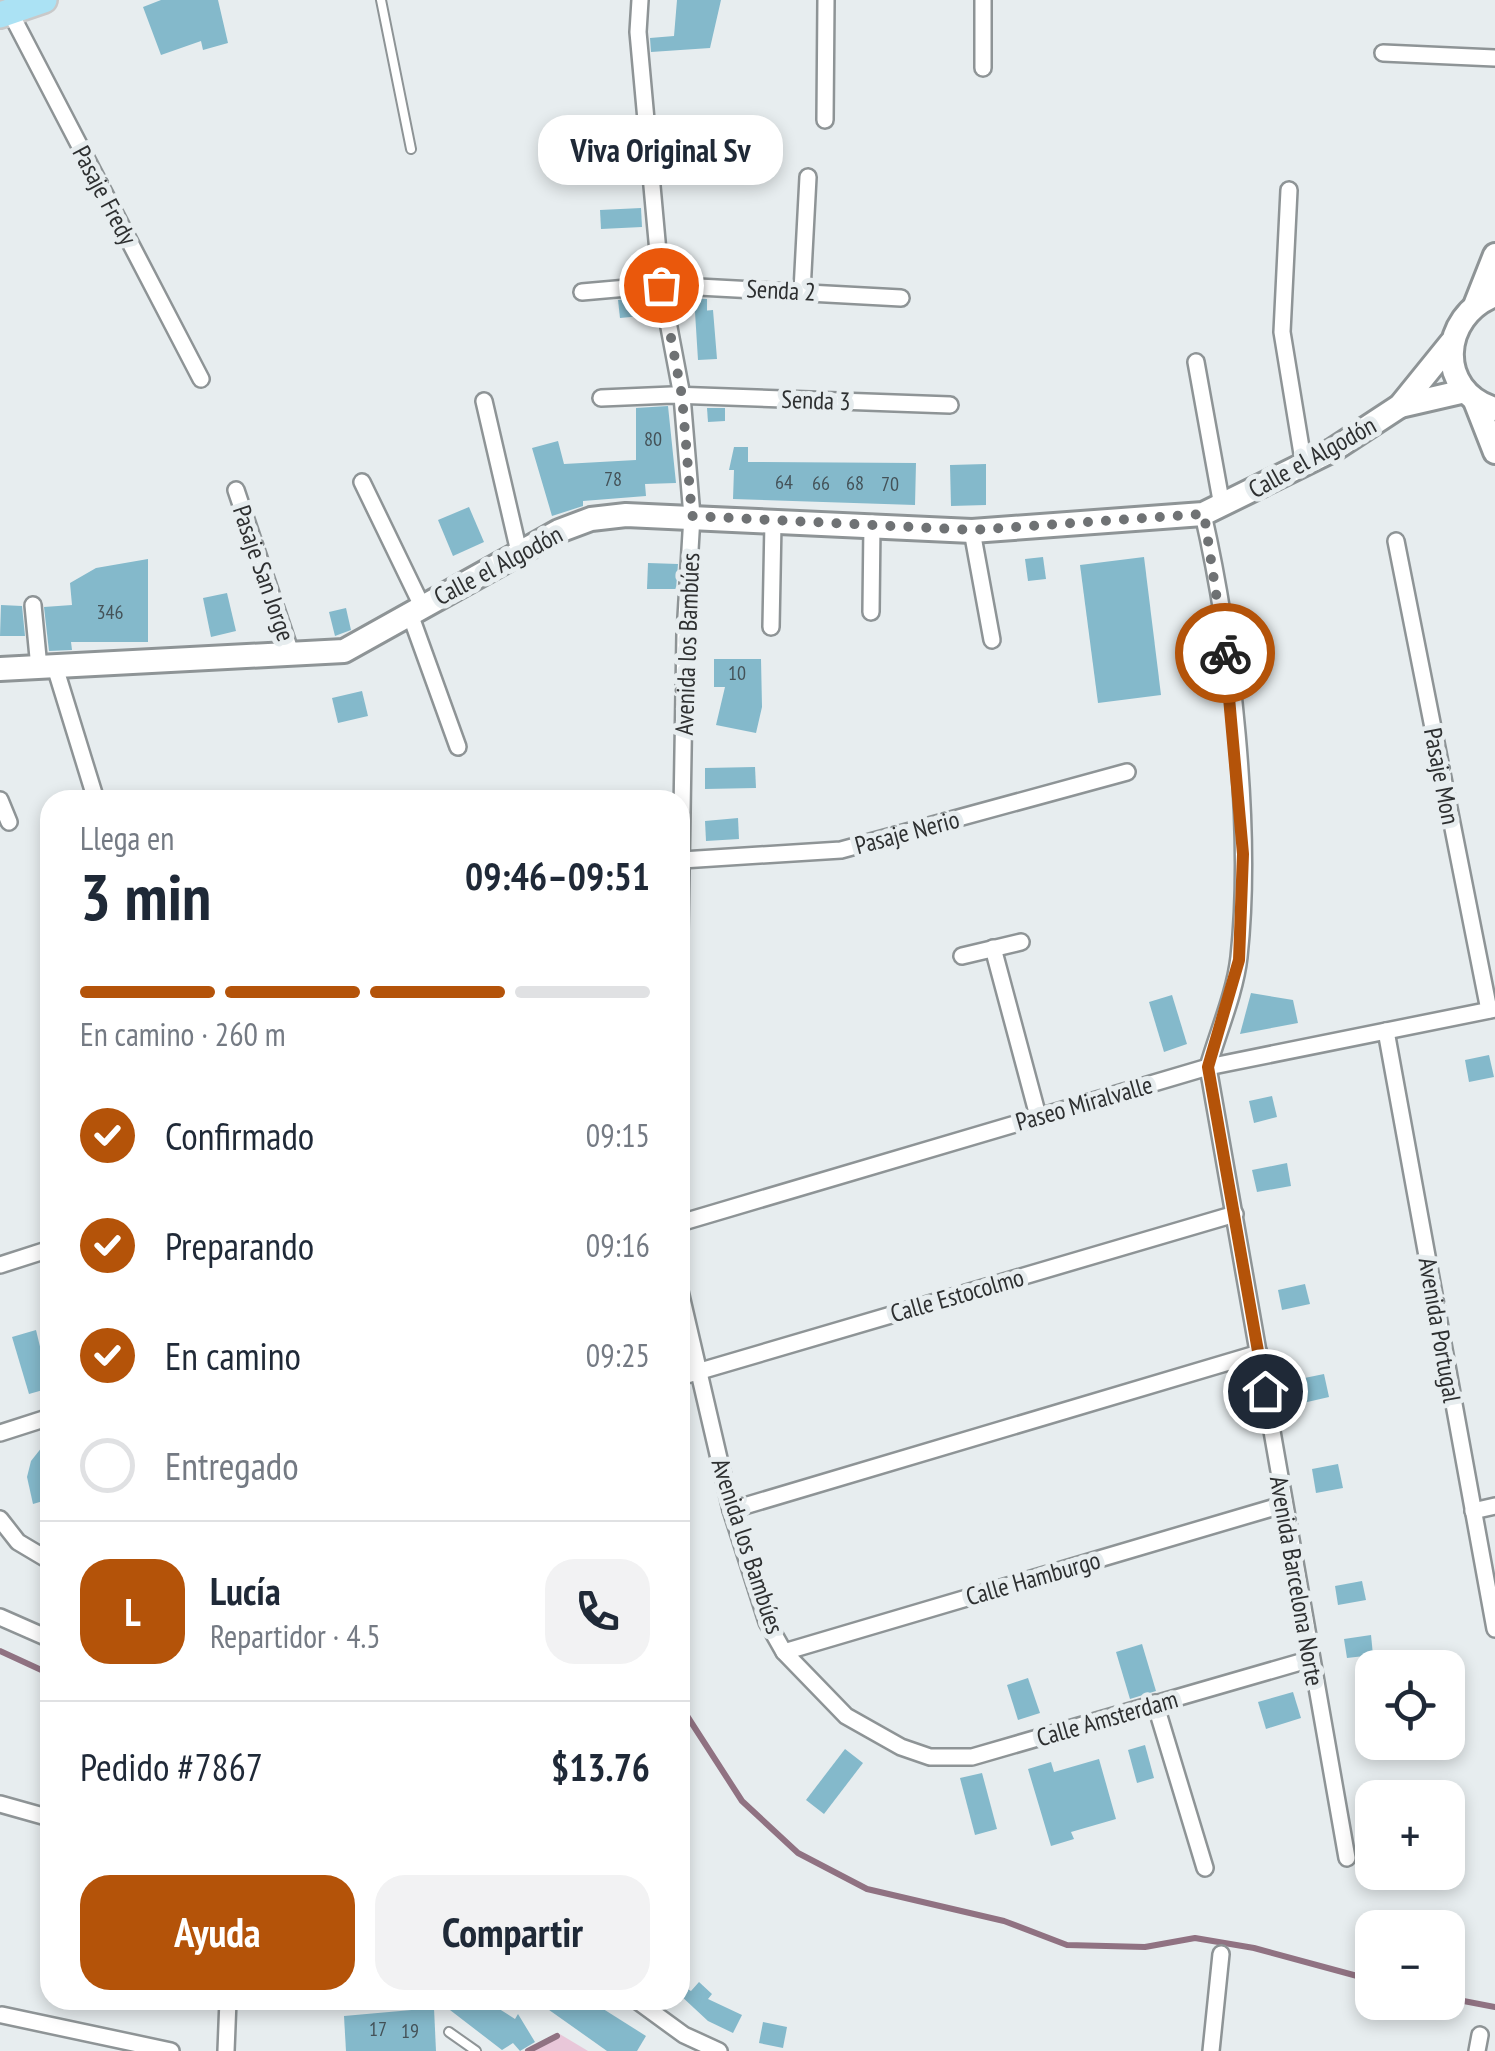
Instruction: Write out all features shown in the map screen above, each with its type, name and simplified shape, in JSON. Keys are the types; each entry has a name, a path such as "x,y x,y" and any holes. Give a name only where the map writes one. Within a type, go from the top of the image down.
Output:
{"main road":[{"path":"5,14 44,0"}],"street":[{"name":"Avenida los Bambúes","path":"640,0 638,32 661,285 682,396 692,516 684,790"},
{"path":"825,120 826,0"},
{"path":"983,68 984,0"},
{"name":"Pasaje Fredy","path":"5,14 201,378"},
{"path":"1383,53 1495,58"},
{"path":"802,291 808,177"},
{"path":"1289,190 1282,332 1304,466"},
{"name":"Calle el Algodón","path":"0,669 344,651 519,552 591,520 626,515 872,522 972,530 1212,510 1304,466 1400,406 1451,343 1464,314 1485,299 1495,255"},
{"name":"Senda 2","path":"582,292 661,285 901,298"},
{"path":"1451,343 1454,374 1478,401 1495,452"},
{"path":"1196,362 1231,696 1243,854 1239,960 1208,1067"},
{"name":"Senda 3","path":"601,398 682,396 950,405"},
{"path":"484,401 519,552"},
{"name":"Calle el Algodón","path":"1400,406 1478,401"},
{"path":"362,482 416,610 458,746"},
{"name":"Pasaje San Jorge","path":"236,490 292,656"},
{"path":"771,628 772,522"},
{"path":"871,612 872,522"},
{"path":"972,530 992,640"},
{"name":"Pasaje Mon","path":"1396,541 1492,1010"},
{"path":"32,605 47,667 92,790"},
{"name":"Pasaje Nerio","path":"690,859 841,850 1126,772"},
{"path":"0,800 9,822"},
{"path":"962,956 1020,942"},
{"path":"993,948 1038,1116"},
{"name":"Paseo Miralvalle","path":"690,1220 1208,1067 1492,1010"},
{"name":"Avenida Portugal","path":"1386,1031 1495,1629"},
{"name":"Avenida Barcelona Norte","path":"1208,1067 1347,1858"},
{"name":"Calle Estocolmo","path":"690,1374 1234,1214"},
{"path":"0,1265 40,1252"},
{"name":"Avenida los Bambúes","path":"690,1339 731,1510 767,1622 784,1652 846,1716 901,1747"},
{"path":"731,1510 1259,1353"},
{"path":"0,1433 40,1420"},
{"name":"Calle Hamburgo","path":"784,1652 1282,1504"},
{"path":"1473,1511 1495,1506"},
{"path":"0,1519 6,1539 40,1556"},
{"path":"0,1617 40,1635"},
{"name":"Calle Amsterdam","path":"901,1747 930,1756 972,1757 1311,1659"},
{"path":"1155,1704 1205,1868"},
{"path":"0,1804 40,1815"},
{"path":"1211,2051 1220,1954"},
{"path":"226,2051 228,2010"},
{"path":"647,2010 682,2043 718,2051"},
{"path":"2,2016 167,2051"}],"lane":[{"path":"382,0 411,150"},
{"path":"449,2032 476,2051"}],"shaded area":[{"path":"558,2033 588,2051 526,2051"}],"building":[{"path":"161,0 218,0 228,43 203,50 201,41 161,55 143,7"},
{"path":"677,0 721,0 710,48 651,52 650,38 674,36"},
{"path":"634,138 635,156 593,158 592,140"},
{"path":"641,208 642,227 601,229 600,210"},
{"path":"651,297 652,315 620,318 618,300"},
{"path":"688,298 707,299 707,311 713,310 717,359 698,360 695,312 689,312"},
{"path":"668,406 676,483 645,484 646,496 583,501 583,506 552,516 532,448 558,441 564,464 636,460 636,408"},
{"path":"707,408 725,408 725,421 708,422"},
{"path":"734,447 748,447 748,462 916,463 915,505 733,499 734,470 729,470"},
{"path":"986,464 986,505 951,506 950,465"},
{"path":"469,507 484,542 453,556 438,520"},
{"path":"1043,557 1046,579 1028,581 1025,559"},
{"path":"1144,557 1161,695 1098,703 1080,565"},
{"path":"148,559 148,642 71,642 72,650 49,651 44,607 72,605 70,583 96,568"},
{"path":"648,563 678,564 676,589 647,589"},
{"path":"227,593 236,631 211,637 203,598"},
{"path":"1,605 22,606 25,636 0,636"},
{"path":"346,608 351,630 335,636 329,612"},
{"path":"714,659 761,659 762,707 756,733 716,725 725,687 714,687"},
{"path":"362,691 368,716 338,723 332,698"},
{"path":"755,767 756,788 705,789 705,768"},
{"path":"738,818 739,839 706,841 705,821"},
{"path":"1251,993 1293,1000 1298,1023 1240,1034"},
{"path":"1172,995 1187,1044 1164,1052 1149,1002"},
{"path":"1489,1055 1494,1077 1469,1082 1465,1060"},
{"path":"1272,1096 1277,1117 1254,1123 1249,1101"},
{"path":"1287,1163 1291,1186 1257,1192 1252,1170"},
{"path":"1305,1284 1310,1304 1282,1310 1278,1290"},
{"path":"36,1330 40,1391 29,1394 12,1337"},
{"path":"1324,1374 1329,1397 1290,1406 1285,1382"},
{"path":"40,1450 40,1502 33,1504 27,1477 31,1461"},
{"path":"1338,1464 1343,1488 1316,1493 1312,1469"},
{"path":"1362,1581 1366,1600 1338,1605 1335,1586"},
{"path":"1371,1635 1372,1650 1355,1650 1355,1657 1347,1658 1344,1639"},
{"path":"1142,1644 1156,1691 1130,1699 1116,1652"},
{"path":"1028,1678 1040,1713 1018,1720 1007,1685"},
{"path":"1293,1692 1301,1718 1266,1729 1258,1702"},
{"path":"1145,1745 1154,1778 1137,1783 1128,1750"},
{"path":"845,1749 863,1763 824,1814 806,1800"},
{"path":"1099,1759 1116,1819 1071,1832 1074,1839 1051,1846 1028,1769 1051,1762 1054,1772"},
{"path":"982,1773 997,1829 975,1835 960,1778"},
{"path":"699,1982 712,1994 708,1999 742,2015 733,2033 708,2021 690,2004 691,1991"},
{"path":"434,2010 436,2051 346,2051 344,2016"},
{"path":"450,2010 501,2010 515,2019 518,2014 535,2042 520,2051 513,2043 502,2050"},
{"path":"549,2010 605,2010 646,2036 637,2051 607,2051"},
{"path":"763,2022 787,2027 783,2048 759,2043"}],"waterway":[{"path":"0,1651 40,1669"},
{"path":"690,1720 742,1801 798,1853 867,1889 1004,1921 1067,1945 1145,1947 1195,1938 1254,1948 1355,1975"},
{"path":"1465,2001 1495,2007"},
{"path":"528,2051 557,2036"}],"way so far":[{"path":"661,285 682,396 692,516 972,530 1204,514 1225,653"}],"place":[{"name":"Viva Original Sv","path":"661,285"}],"route":[{"path":"1225,653 1243,854 1239,960 1208,1067 1265,1391"}]}
